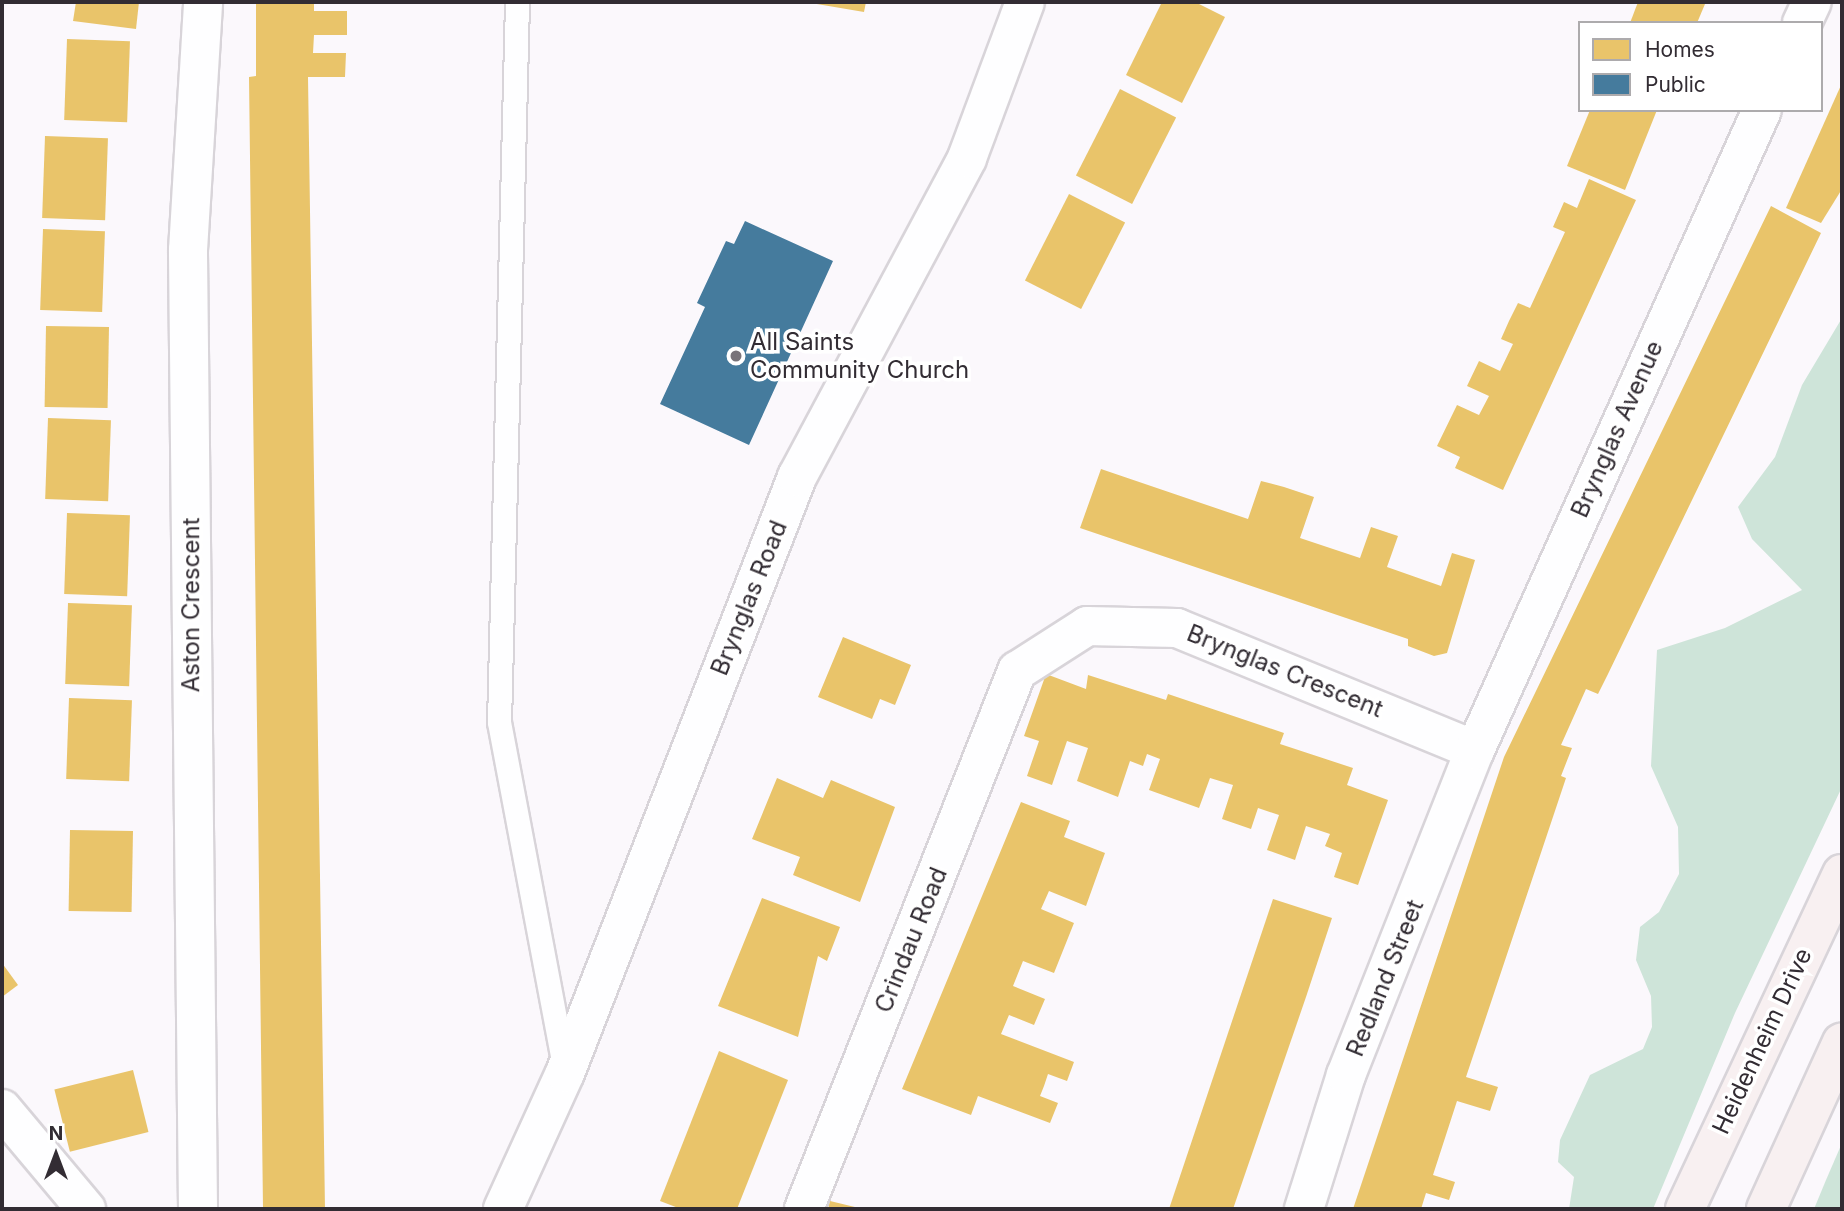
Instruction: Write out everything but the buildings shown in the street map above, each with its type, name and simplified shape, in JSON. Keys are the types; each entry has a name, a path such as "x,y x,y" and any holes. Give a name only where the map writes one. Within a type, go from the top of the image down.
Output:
{"main road":[{"name":"Heidenheim Drive","path":"1685,1209 1705,1161 1842,874"},
{"path":"1771,1197 1842,1042"}],"street":[{"name":"Aston Crescent","path":"198,1209 188,250 203,2"},
{"name":"Brynglas Road","path":"503,1209 565,1073 797,477 967,158 1025,2"},
{"path":"1803,21 1812,2"},
{"name":"Brynglas Avenue","path":"1475,750 1761,112"},
{"name":"Brynglas Crescent","path":"1017,671 1087,626 1177,628 1475,750"},
{"name":"Crindau Road","path":"804,1209 1017,671"},
{"name":"Redland Street","path":"1304,1209 1346,1074 1475,750"},
{"path":"2,1109 86,1209"}],"lane":[{"path":"517,2 499,722 565,1073"}],"green space":[{"path":"1842,318 1842,787 1735,1013 1653,1209 1569,1209 1574,1177 1558,1162 1560,1140 1590,1075 1643,1049 1652,1027 1651,996 1636,960 1640,927 1659,912 1679,874 1678,827 1651,766 1657,650 1725,628 1802,590 1752,539 1738,507 1775,457 1802,385"},
{"path":"1842,1143 1842,1209 1814,1209 1826,1180"}],"place":[{"name":"All Saints Community Church","path":"736,356"}]}
